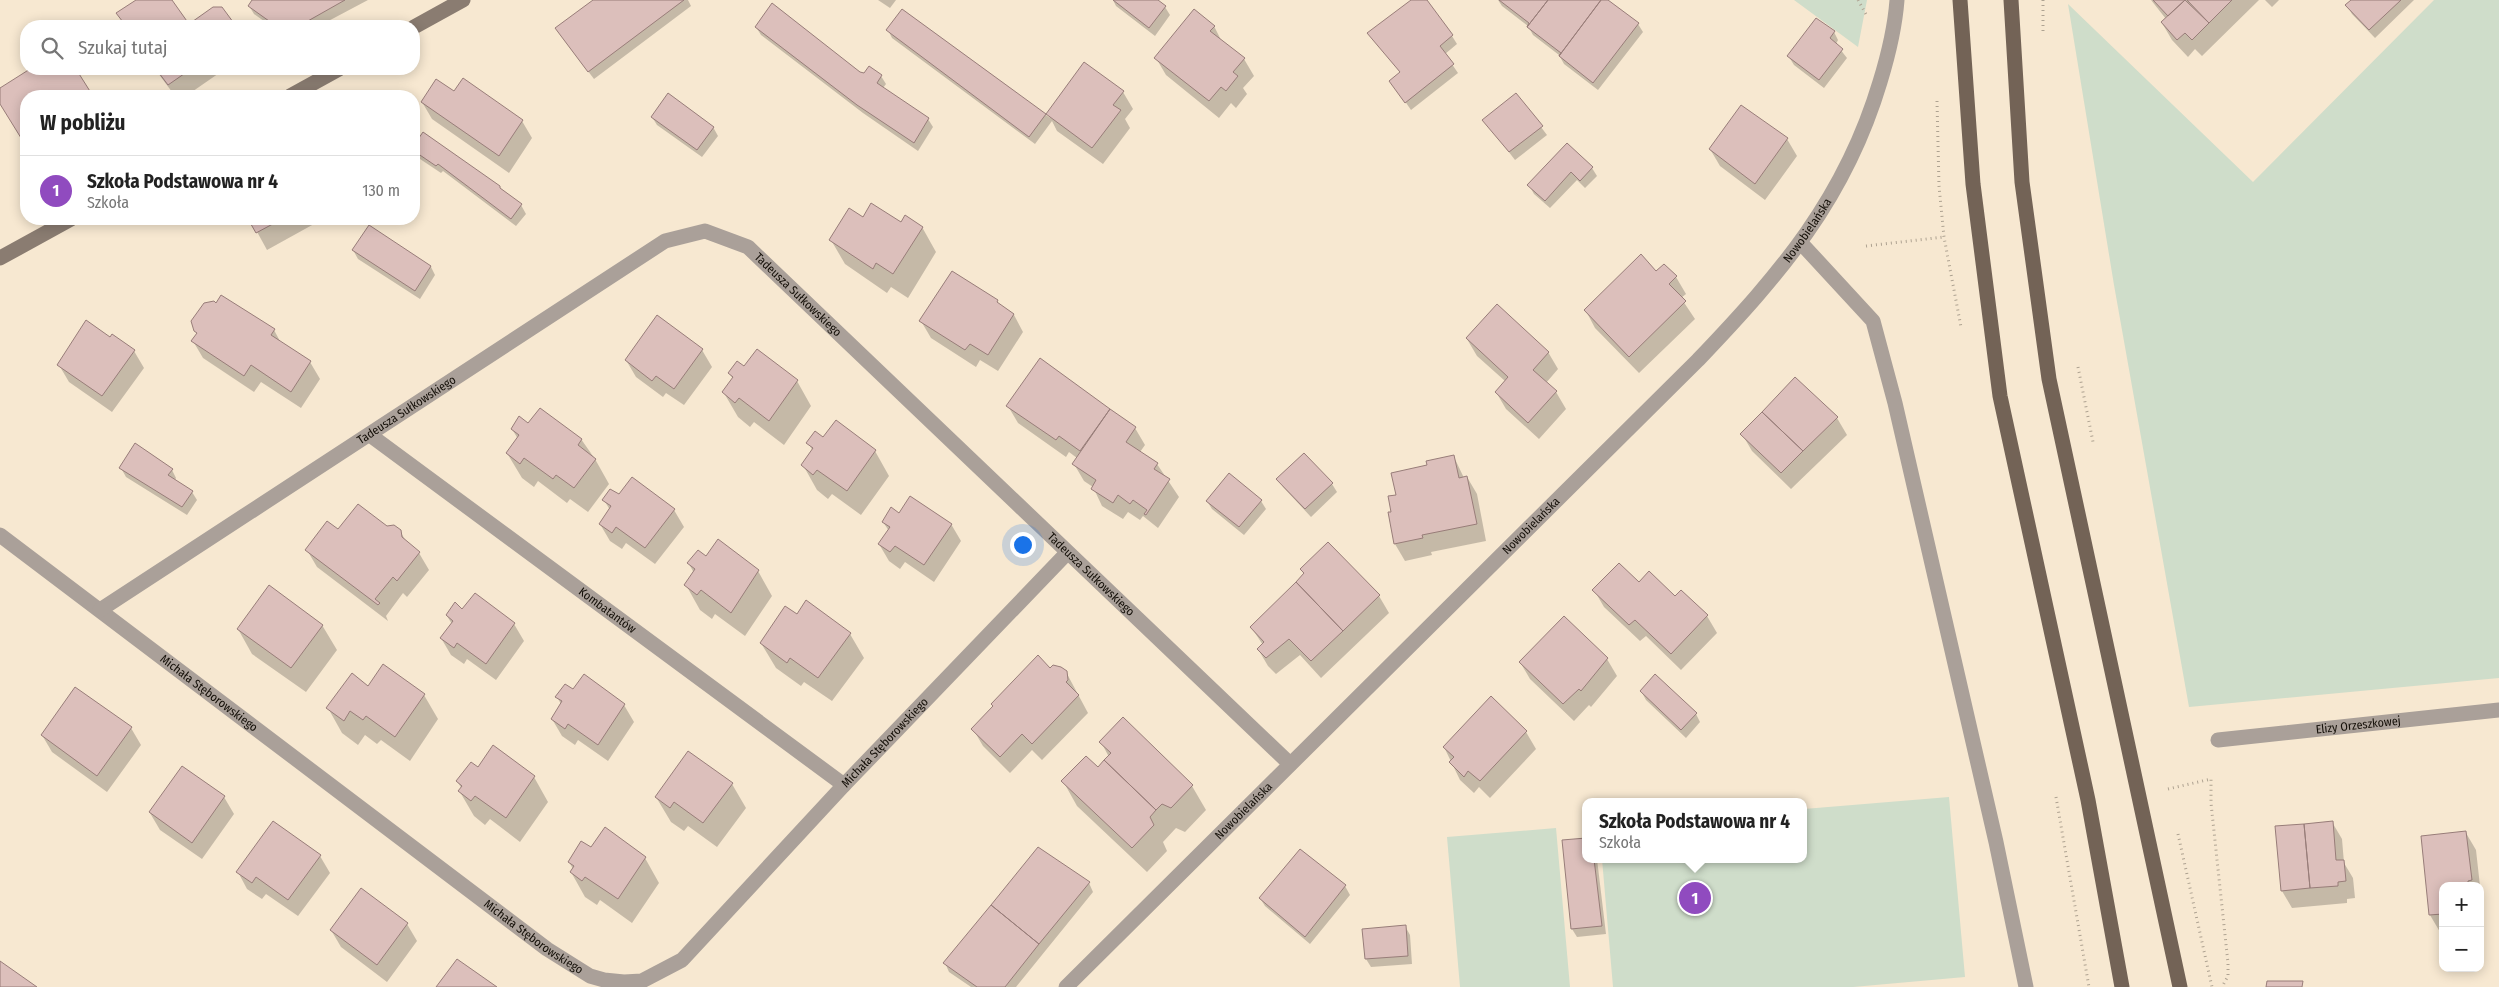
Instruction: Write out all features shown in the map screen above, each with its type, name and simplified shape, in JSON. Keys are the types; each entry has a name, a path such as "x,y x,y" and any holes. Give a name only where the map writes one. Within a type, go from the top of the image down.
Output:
{"main road":[{"path":"1960,0 1973,184 2000,396 2086,791 2122,987"},
{"path":"2011,0 2022,182 2049,379 2180,987"}],"street":[{"path":"420,24 463,0"},
{"name":"Nowobielańska","path":"1066,987 1698,360 1760,295 1801,244 1817,220 1847,166 1872,110 1887,58 1897,0"},
{"path":"301,90 328,75"},
{"path":"0,258 60,225"},
{"name":"Tadeusza Sułkowskiego","path":"100,610 665,241 705,231 748,247 1290,764"},
{"path":"1801,244 1873,321 1900,422 1996,842 2026,987"},
{"name":"Kombatantów","path":"370,435 844,785"},
{"name":"Michała Stęborowskiego","path":"0,535 547,949 573,967 604,980 642,981 682,960 844,785 1067,553"},
{"name":"Elizy Orzeszkowej","path":"2218,740 2499,710"}],"path":[{"path":"1858,0 1867,17"},
{"path":"1866,246 1944,237"},
{"path":"2077,362 2095,450"},
{"path":"2165,779 2170,798"},
{"path":"2168,789 2211,779 2211,803 2228,962 2228,976 2222,987"},
{"path":"2176,826 2212,987"}],"green space":[{"path":"1794,0 1867,0 1858,47"},
{"path":"2434,0 2499,0 2499,678 2189,707 2114,285 2068,4 2253,182"},
{"path":"1949,797 1965,977 1853,987 1613,987 1602,863 1807,863 1807,809"},
{"path":"1556,828 1570,987 1460,987 1447,837"}],"building":[{"path":"136,0 172,0 186,20 121,20 116,13"},
{"path":"252,0 345,0 310,20 268,20 248,6"},
{"path":"593,0 684,0 588,72 555,28"},
{"path":"1113,0 1158,0 1166,6 1149,28"},
{"path":"1411,0 1427,0 1453,35 1440,46 1454,64 1405,103 1389,81 1400,72 1367,33"},
{"path":"1499,0 1548,0 1527,27 1529,23"},
{"path":"1548,0 1601,0 1559,56 1561,53 1527,27"},
{"path":"1601,0 1608,0 1639,23 1593,83 1559,56"},
{"path":"2153,0 2185,0 2168,16"},
{"path":"2185,0 2209,23 2192,40 2185,33 2177,40 2161,22"},
{"path":"2187,0 2232,0 2209,23"},
{"path":"2351,0 2401,0 2369,30 2345,5"},
{"path":"772,3 860,72 864,73 869,66 882,75 877,83 929,118 914,143 857,105 755,27"},
{"path":"213,7 222,7 232,20 195,20"},
{"path":"902,9 1046,114 1029,137 886,30"},
{"path":"1194,9 1215,26 1210,31 1245,58 1233,72 1238,76 1226,91 1221,87 1209,101 1154,58"},
{"path":"1816,18 1835,31 1830,38 1843,49 1819,80 1787,56"},
{"path":"1084,62 1124,91 1113,105 1121,110 1092,148 1046,114"},
{"path":"21,75 80,75 89,90 20,90 20,136 0,104 0,88"},
{"path":"160,75 182,75 168,85"},
{"path":"463,78 523,120 499,156 421,102 436,79 454,91"},
{"path":"668,93 714,127 697,150 651,117"},
{"path":"1516,93 1543,126 1509,152 1482,120"},
{"path":"1741,105 1788,138 1755,184 1709,149"},
{"path":"423,132 500,186 500,188 522,204 511,219 438,164 436,166 420,155 420,136"},
{"path":"1567,143 1593,167 1580,181 1571,172 1545,201 1527,185"},
{"path":"871,203 901,222 905,215 923,227 893,274 876,263 873,269 829,240 849,208 863,217"},
{"path":"251,225 271,225 256,233"},
{"path":"369,225 431,266 415,291 352,250"},
{"path":"1641,254 1656,271 1664,264 1677,276 1669,284 1686,301 1629,357 1584,310"},
{"path":"952,271 998,300 997,302 1014,314 988,355 970,344 965,350 919,321"},
{"path":"221,295 275,329 271,335 311,361 291,392 251,365 244,376 191,341 197,333 194,331 191,321 204,303 214,301 216,303"},
{"path":"1497,304 1549,352 1533,370 1557,391 1528,423 1495,392 1508,377 1466,338"},
{"path":"657,315 703,349 674,389 656,376 652,381 625,360"},
{"path":"86,320 110,337 112,334 135,350 102,396 57,365"},
{"path":"757,349 798,380 769,421 739,398 735,403 722,392 733,377 728,373 737,361 744,366"},
{"path":"1040,358 1110,409 1080,451 1059,436 1056,440 1006,406"},
{"path":"1795,377 1838,417 1803,451 1762,412"},
{"path":"540,408 582,439 578,445 596,459 574,488 556,475 553,479 524,458 520,464 506,453 519,435 511,429 519,416 528,423"},
{"path":"1110,409 1136,427 1126,442 1158,463 1154,469 1170,479 1146,515 1144,514 1147,510 1133,500 1130,504 1118,495 1113,503 1091,489 1096,480 1072,464"},
{"path":"1762,412 1803,451 1781,473 1740,434"},
{"path":"836,420 876,450 847,491 817,470 813,475 801,465 813,448 806,443 815,431 823,437"},
{"path":"135,443 173,469 168,475 193,491 182,507 119,468"},
{"path":"1304,453 1333,483 1305,509 1276,479"},
{"path":"1454,455 1459,478 1467,476 1477,524 1422,535 1423,538 1394,544 1388,512 1391,512 1388,496 1396,495 1391,473 1427,465 1426,461"},
{"path":"1229,473 1262,500 1239,527 1206,501"},
{"path":"632,477 675,509 645,548 616,527 612,533 599,524 611,506 602,500 610,489 619,494"},
{"path":"910,496 952,524 924,565 895,546 890,552 878,544 890,527 882,522 891,507 899,513"},
{"path":"358,504 387,526 394,525 401,530 402,537 420,552 397,581 393,577 375,599 380,603 378,605 305,550 327,521 338,529"},
{"path":"718,539 759,570 731,613 701,590 697,595 684,585 695,569 687,563 698,550 706,556"},
{"path":"1328,542 1380,595 1343,631 1296,582 1304,573 1300,569"},
{"path":"1619,563 1639,582 1649,571 1675,596 1681,590 1708,615 1671,654 1635,620 1629,625 1592,590"},
{"path":"1296,582 1343,631 1311,661 1289,639 1266,658 1257,649 1264,642 1250,627"},
{"path":"269,585 323,625 291,668 237,629"},
{"path":"475,593 515,623 486,664 457,643 454,648 440,638 453,621 446,615 455,602 462,609"},
{"path":"806,600 851,633 818,678 790,658 787,663 760,643 785,606 797,614"},
{"path":"1564,616 1608,658 1581,691 1579,689 1563,704 1519,662"},
{"path":"1038,655 1050,668 1053,665 1067,671 1068,680 1066,682 1079,695 1032,744 1022,734 1000,757 971,729 993,706 991,704"},
{"path":"383,664 425,694 395,737 366,716 363,720 350,711 344,721 326,708 352,673 368,686"},
{"path":"584,674 625,704 598,745 568,724 565,729 551,719 562,701 555,697 565,684 573,689"},
{"path":"1655,674 1697,713 1681,730 1640,691"},
{"path":"75,687 132,727 97,776 41,735"},
{"path":"1491,696 1527,731 1480,781 1468,771 1464,777 1449,762 1454,757 1443,747"},
{"path":"1123,717 1193,785 1171,808 1162,804 1156,810 1104,760 1111,753 1099,742"},
{"path":"493,745 535,776 506,818 475,796 471,801 458,791 462,786 456,781 471,762 478,767"},
{"path":"688,751 733,783 703,823 674,802 670,808 655,797"},
{"path":"1086,756 1098,767 1104,760 1156,810 1150,817 1154,825 1132,848 1061,781"},
{"path":"182,766 225,796 192,843 149,812"},
{"path":"273,821 321,855 288,900 256,877 252,883 236,872"},
{"path":"2333,821 2336,860 2344,860 2346,881 2338,882 2338,886 2310,888 2304,824"},
{"path":"2304,824 2310,888 2281,891 2275,826"},
{"path":"605,827 646,857 618,899 585,877 582,881 570,872 574,866 568,862 581,841 591,847"},
{"path":"2466,831 2472,880 2468,882 2439,882 2439,914 2429,915 2421,836"},
{"path":"1582,838 1582,863 1594,863 1602,926 1571,929 1562,840"},
{"path":"1038,847 1090,882 1039,944 991,905"},
{"path":"1300,849 1346,885 1305,937 1259,898"},
{"path":"361,888 408,923 377,965 330,930"},
{"path":"991,905 1039,944 1005,987 977,987 943,963"},
{"path":"1406,925 1408,956 1365,959 1362,929"},
{"path":"457,959 497,987 436,987"},
{"path":"0,961 37,987 0,987"},
{"path":"2267,981 2303,981 2302,987 2266,987"}],"place":[{"name":"Szkoła Podstawowa nr 4","path":"1695,898"}]}
